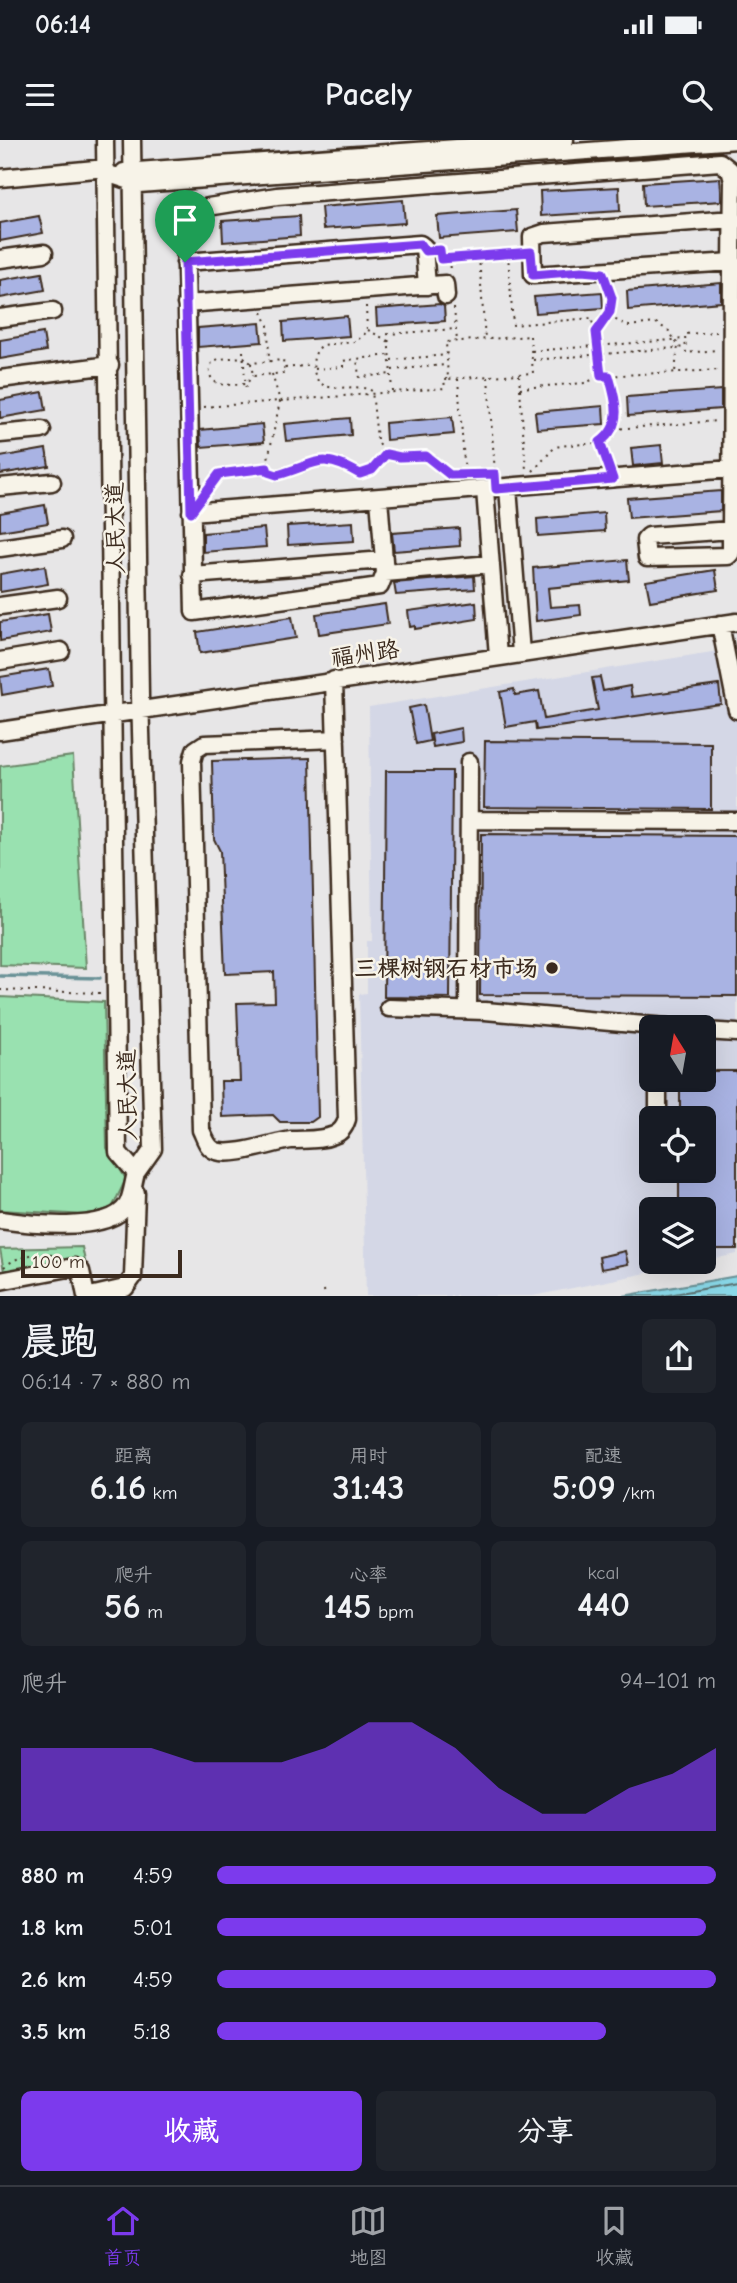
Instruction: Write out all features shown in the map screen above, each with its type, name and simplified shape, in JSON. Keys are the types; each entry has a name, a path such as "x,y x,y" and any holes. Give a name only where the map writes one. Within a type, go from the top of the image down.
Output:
{"street":[{"name":"人民大道","path":"105,140 110,365 118,1152 136,1173 153,1149 140,709 132,140"},
{"path":"485,152 565,140"},
{"path":"0,178 106,170 133,178 485,152 737,140"},
{"path":"485,152 487,180"},
{"path":"457,154 460,182"},
{"path":"379,498 383,583 373,589 197,614 192,606 185,223 198,210 208,206 277,196 720,162 726,165 732,175 732,469 731,530 730,555 646,558 645,540 649,536 731,530"},
{"path":"732,262 603,273 582,271 533,275 531,237 544,233 733,219"},
{"path":"185,262 420,244 425,251 427,286"},
{"path":"0,259 44,253"},
{"path":"186,304 445,284 446,296"},
{"path":"0,318 53,311"},
{"path":"0,379 110,365"},
{"path":"0,434 42,430"},
{"path":"191,512 379,498 496,481 613,479 732,469"},
{"path":"496,481 491,564 498,656"},
{"path":"496,481 521,653"},
{"path":"0,487 52,482"},
{"path":"0,548 62,539"},
{"path":"192,575 491,564"},
{"path":"0,606 58,598"},
{"name":"福州路","path":"0,731 737,622"},
{"path":"720,624 737,710"},
{"path":"0,661 61,651"},
{"path":"334,680 336,739 347,1119 344,1128 337,1134 320,1139 293,1140 226,1152 214,1150 206,1143 201,1130 192,761 195,750 204,744 336,739"},
{"path":"468,1010 469,762"},
{"path":"468,820 737,821"},
{"path":"389,1008 468,1010 639,1025"},
{"path":"716,1032 737,1034"},
{"path":"0,1220 68,1224 110,1220 128,1204 136,1173"},
{"path":"1,1275 74,1267 81,1271 90,1296 125,1288 135,1272 136,1173"}],"path":[{"path":"425,251 440,250 441,259 531,252"},
{"path":"508,254 513,325 592,318 601,376"},
{"path":"479,256 485,339"},
{"path":"596,346 597,328 608,316 612,294 603,273"},
{"path":"365,290 368,330"},
{"path":"247,300 259,308 267,320 270,362"},
{"path":"608,316 629,326 650,323 663,326 676,340 678,348 675,372"},
{"path":"393,392 388,334 456,329"},
{"path":"368,330 388,342"},
{"path":"368,330 355,342 322,345 314,355 313,365 316,379 323,386 369,388 373,394 377,439 386,454 400,457 426,456 450,475 466,476 458,378"},
{"path":"732,331 685,334 686,353 732,349"},
{"path":"189,408 445,388 444,379 448,379 488,376 519,373 533,373 530,336 446,342 448,379"},
{"path":"531,351 685,339"},
{"path":"532,360 686,347"},
{"path":"243,351 246,392"},
{"path":"314,369 343,367 343,361 389,355"},
{"path":"390,360 447,355"},
{"path":"251,363 284,360 285,373 253,376 246,384 216,384 209,369 218,359 244,357 251,363 253,376"},
{"path":"357,359 359,377 447,365"},
{"path":"284,368 313,365"},
{"path":"520,388 585,383 601,376 732,370"},
{"path":"519,373 526,472 537,469 555,447 600,442 609,434 616,422 616,400 609,376"},
{"path":"272,374 280,401 268,472 277,475 305,463 334,461 360,474 372,470 386,454"},
{"path":"488,376 496,481"},
{"path":"613,429 732,419"},
{"path":"600,442 613,479"},
{"path":"191,512 219,474 267,468"},
{"path":"0,990 116,994"},
{"path":"1,1275 15,1259 29,1255 65,1257"},
{"path":"324,1290 325,1296"}],"shaded area":[{"name":"三棵树钢石材市场","path":"737,648 737,1254 716,1258 716,1197 639,1197 639,1274 642,1274 533,1296 366,1296 359,994 367,993 367,941 372,941 369,707"}],"green space":[{"path":"73,756 86,968 0,965 0,766"},
{"path":"0,997 104,1002 107,1148 126,1179 112,1208 87,1215 0,1210"},
{"path":"82,1247 85,1261 5,1277 0,1249"}],"water":[{"path":"737,1276 737,1296 623,1296"}],"building":[{"path":"720,178 722,201 644,206 643,183"},
{"path":"619,187 620,211 541,216 540,191"},
{"path":"403,200 405,223 323,229 321,207"},
{"path":"516,210 518,232 439,238 437,216"},
{"path":"39,216 43,233 0,241 0,223"},
{"path":"299,216 300,236 223,242 222,221"},
{"path":"42,273 45,290 0,298 0,280"},
{"path":"721,283 721,302 628,310 627,291"},
{"path":"602,292 603,308 536,313 534,297"},
{"path":"440,304 444,306 445,321 377,326 376,309"},
{"path":"347,316 349,336 284,341 283,322"},
{"path":"260,323 262,342 198,347 198,328"},
{"path":"43,333 46,351 0,359 0,340"},
{"path":"721,390 721,409 628,416 627,397"},
{"path":"43,392 46,410 0,418 0,400"},
{"path":"603,406 604,424 537,429 535,412"},
{"path":"452,417 454,434 386,440 385,423"},
{"path":"350,418 351,435 286,441 284,424"},
{"path":"262,424 264,442 201,447 200,430"},
{"path":"661,445 663,463 633,466 631,448"},
{"path":"46,449 49,466 0,474 0,457"},
{"path":"721,491 721,511 629,518 627,498"},
{"path":"45,505 48,523 0,531 0,513"},
{"path":"604,513 605,531 538,536 537,519"},
{"path":"353,522 354,541 288,545 287,526"},
{"path":"264,528 266,547 203,552 203,533"},
{"path":"459,528 460,546 394,551 392,533"},
{"path":"627,560 629,580 548,588 550,607 580,605 581,615 536,621 533,568"},
{"path":"45,566 48,584 0,592 0,574"},
{"path":"715,570 718,590 650,601 646,581"},
{"path":"474,576 475,589 396,595 394,583"},
{"path":"476,602 477,619 415,629 415,626 410,627 408,611"},
{"path":"385,604 388,624 319,634 316,614"},
{"path":"48,614 51,632 0,641 0,622"},
{"path":"292,617 296,638 200,653 197,632"},
{"path":"49,669 52,686 2,695 0,677"},
{"path":"600,677 603,691 630,686 632,697 719,685 721,704 536,730 535,722 506,727 500,692 514,689 515,695 539,691 544,719 598,710 592,678"},
{"path":"424,705 430,741 416,744 409,708"},
{"path":"461,728 462,742 433,747 431,734"},
{"path":"485,741 711,743 711,809 484,807"},
{"path":"310,758 318,1117 311,1122 280,1122 273,1115 222,1117 221,1081 240,1081 237,1003 275,1002 274,972 225,974 220,851 214,839 212,761"},
{"path":"386,771 452,771 450,998 384,997"},
{"path":"481,834 737,836 737,996 480,995"},
{"path":"716,1071 737,1071 737,1249 716,1249 716,1197 679,1197 679,1183 716,1183 716,1106 680,1106 680,1092 716,1092"},
{"path":"625,1251 628,1264 601,1269 599,1257"}],"waterway":[{"path":"0,976 100,978"}],"place":[{"name":"三棵树钢石材市场","path":"552,968"}],"route":[{"path":"420,244 425,251 440,250 441,259 531,252 533,275 582,271 603,273 612,298 610,312 599,324 596,332 601,376 609,376 616,400 616,422 600,442 613,479 496,489 495,474 455,477 426,456 394,457 386,454 372,470 360,474 334,461 305,463 277,475 268,472 267,468 224,472 216,476 206,488 191,512 185,262 420,244"}]}
